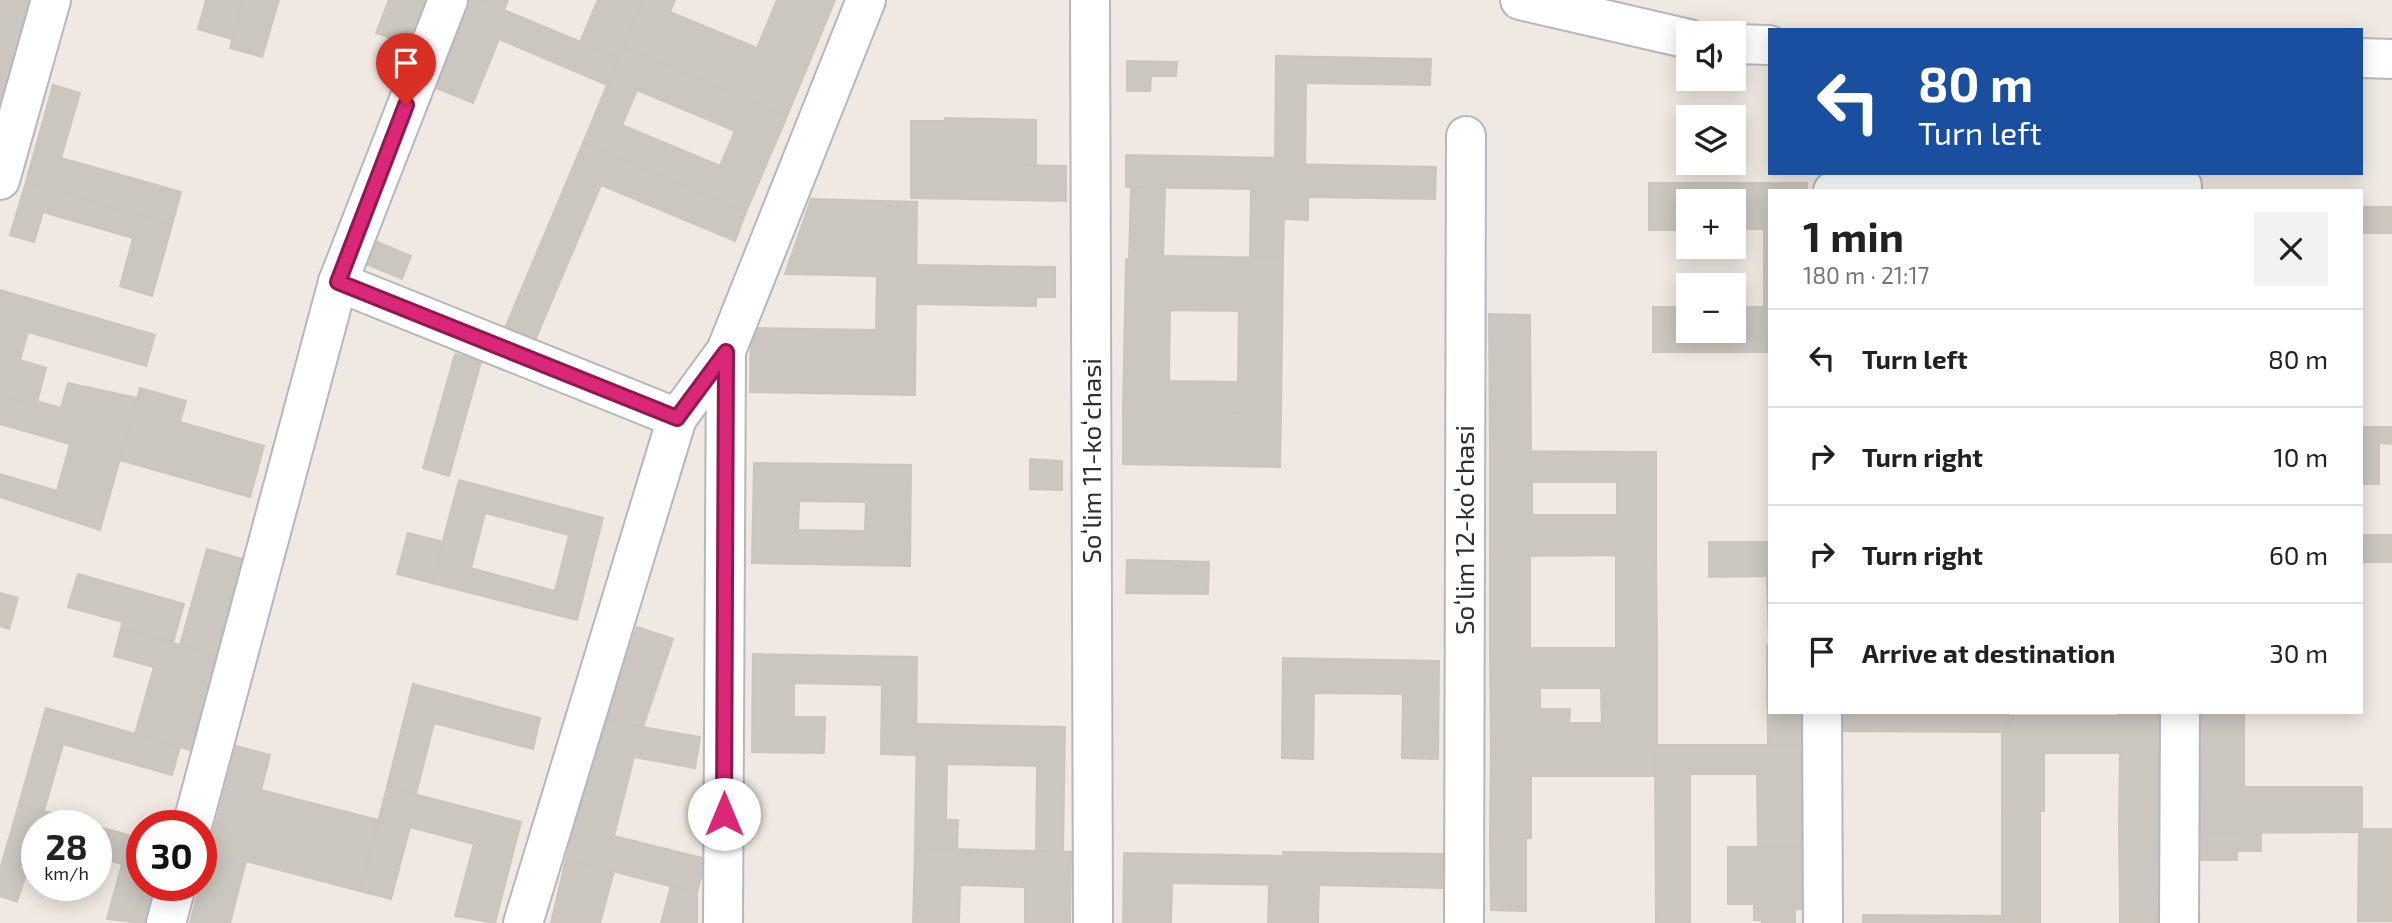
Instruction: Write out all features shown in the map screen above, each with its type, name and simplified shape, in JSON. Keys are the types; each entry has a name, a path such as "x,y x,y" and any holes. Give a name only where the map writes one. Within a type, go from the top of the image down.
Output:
{"street":[{"path":"0,180 51,0"},
{"path":"196,810 338,282 448,0"},
{"path":"523,923 677,418 726,352 866,0"},
{"name":"Soʻlim 11-koʻchasi","path":"1090,0 1093,923"},
{"path":"1520,0 1676,35"},
{"path":"1746,44 1768,45"},
{"path":"2363,58 2392,58"},
{"name":"Soʻlim 12-koʻchasi","path":"1464,923 1466,136"},
{"path":"1837,189 1858,178 2090,175"},
{"path":"2169,175 2182,188"},
{"path":"338,282 677,418"},
{"path":"723,923 726,352"},
{"path":"1822,714 1823,923"},
{"path":"2179,923 2180,714"},
{"path":"166,923 172,901"}],"building":[{"path":"0,0 33,0 30,11"},
{"path":"206,0 243,0 232,39 198,29"},
{"path":"243,0 279,0 262,57 230,48"},
{"path":"389,0 435,0 417,48 376,33"},
{"path":"461,0 480,0 619,58 607,85 499,39 473,103 426,84"},
{"path":"480,0 508,0 504,10"},
{"path":"598,0 643,0 619,58 580,42"},
{"path":"643,0 675,0 670,12 757,48 777,0 835,0 787,116 623,47"},
{"path":"0,2 30,11 2,109 0,108"},
{"path":"623,47 787,116 746,212 583,143","holes":["637,90 735,131 720,166 622,125"]},
{"path":"1276,56 1431,59 1430,85 1306,83 1305,165 1285,164 1285,158 1275,158"},
{"path":"1127,61 1177,62 1176,76 1151,76 1150,91 1127,91"},
{"path":"53,85 80,93 61,158 181,192 172,225 26,182"},
{"path":"945,118 1036,120 1036,165 911,163 911,121 945,121"},
{"path":"583,143 746,212 735,241 601,185 533,345 503,333"},
{"path":"1126,155 1285,158 1283,258 1250,257 1251,189 1126,187"},
{"path":"911,163 1066,166 1066,201 911,198"},
{"path":"1285,164 1436,167 1435,199 1308,197 1308,220 1284,219"},
{"path":"26,182 172,225 152,296 120,286 133,238 43,212 34,242 10,235"},
{"path":"1649,183 1807,183 1807,189 1768,189 1768,352 1653,352 1653,307 1676,307 1676,343 1746,343 1746,307 1764,307 1764,229 1746,229 1746,189 1676,189 1676,230 1649,230"},
{"path":"1131,187 1165,188 1163,260 1129,259"},
{"path":"811,199 917,202 915,395 750,392 751,328 876,330 877,276 785,274"},
{"path":"2363,207 2392,207 2392,233 2363,233"},
{"path":"368,238 411,256 402,279 359,261"},
{"path":"1163,256 1283,258 1281,414 1123,411 1126,259 1163,260","holes":["1170,310 1239,311 1238,382 1169,381"]},
{"path":"916,265 1055,267 1055,297 1036,297 1036,306 916,304"},
{"path":"0,290 155,335 146,366 28,332 20,360 46,368 36,406 0,395"},
{"path":"1489,314 1530,315 1531,452 1490,451"},
{"path":"455,354 481,362 449,476 423,468"},
{"path":"68,383 137,398 100,530 0,497 0,474 57,491 70,444 0,424 0,395 36,406 36,401 61,408"},
{"path":"140,388 186,401 180,422 264,446 250,497 120,460"},
{"path":"1123,411 1281,414 1280,467 1123,464"},
{"path":"2363,427 2392,427 2392,444 2379,443 2379,484 2363,484"},
{"path":"1490,451 1656,452 1656,555 1490,556","holes":["1532,482 1617,482 1617,515 1532,515"]},
{"path":"1030,459 1062,461 1062,490 1030,489"},
{"path":"754,463 911,465 910,566 752,563","holes":["799,501 866,502 865,531 798,530"]},
{"path":"459,480 603,518 577,620 432,583","holes":["485,513 569,535 555,591 471,568"]},
{"path":"408,533 443,542 432,583 397,574"},
{"path":"2363,535 2392,535 2392,562 2363,562"},
{"path":"1709,542 1768,542 1768,610 1767,576 1709,577"},
{"path":"207,549 249,561 221,657 180,645"},
{"path":"1656,555 1657,648 1616,649 1616,556"},
{"path":"1490,556 1530,556 1530,649 1490,648"},
{"path":"1127,560 1209,562 1208,594 1126,593"},
{"path":"78,574 184,604 173,642 121,628 123,622 68,607"},
{"path":"0,593 18,598 9,629 0,626"},
{"path":"637,627 673,639 643,727 604,720"},
{"path":"121,628 221,657 194,751 135,734 154,667 114,656"},
{"path":"1767,644 1768,714 1808,714 1808,745 1768,745"},
{"path":"1490,648 1657,648 1657,747 1491,747","holes":["1540,688 1601,688 1602,723 1569,723 1570,709 1540,709"]},
{"path":"753,654 917,657 916,755 881,754 882,685 794,683 794,717 825,717 824,753 752,752"},
{"path":"1283,658 1439,661 1438,759 1402,758 1403,694 1314,693 1313,759 1282,758"},
{"path":"413,684 540,718 533,749 434,723 416,794 387,787"},
{"path":"46,708 180,747 172,775 63,744 44,810 19,804"},
{"path":"1844,714 2008,714 2008,728 2002,728 2002,732 1844,731"},
{"path":"2119,714 2161,714 2161,716"},
{"path":"2199,714 2244,714 2244,787 2362,787 2362,832 2200,833"},
{"path":"2008,716 2161,716 2161,822 2119,822 2120,753 2044,753 2044,811 2002,811 2002,728 2008,728"},
{"path":"602,720 700,737 695,768 634,757 614,836 706,859 697,893 566,859"},
{"path":"917,724 1065,727 1063,852 1036,851 1037,766 947,764 946,820 958,820 957,849 915,848"},
{"path":"1657,745 1812,745 1813,847 1758,847 1757,774 1690,774 1690,923 1656,923"},
{"path":"236,746 270,755 261,790 378,820 360,891 246,861 230,923 190,923 196,901 217,901 217,819"},
{"path":"1491,747 1655,747 1655,776 1531,776 1531,838 1490,838"},
{"path":"387,787 521,822 495,923 455,916 474,844 410,827 391,899 360,891"},
{"path":"19,804 40,810 21,810 21,890 17,902 0,896 0,869"},
{"path":"2002,811 2040,811 2040,916 2002,916"},
{"path":"2119,822 2161,822 2161,916 2120,916"},
{"path":"2363,829 2392,829 2392,921 2358,921 2359,832"},
{"path":"112,830 126,834 126,901 151,901 144,923 107,919 122,864 112,861"},
{"path":"2261,832 2261,851 2237,851 2237,860 2200,860 2200,833"},
{"path":"1490,838 1526,838 1526,911 1491,910"},
{"path":"1728,847 1813,847 1813,909 1795,909 1795,923 1762,923 1762,920 1754,920 1754,904 1728,904"},
{"path":"915,848 1071,852 1070,923 1025,923 1025,887 960,885 959,923 913,923"},
{"path":"1283,852 1443,854 1442,888 1319,885 1318,923 1268,923 1269,885 1283,885"},
{"path":"1124,853 1283,856 1283,885 1172,883 1171,923 1123,923"},
{"path":"566,859 614,871 600,923 551,923"},
{"path":"671,886 697,893 697,923 661,923"},
{"path":"1863,915 2017,916 2017,923 1863,923"},
{"path":"2017,916 2040,916 2040,923 2017,923"},
{"path":"2120,916 2161,916 2161,923 2120,923"}],"route":[{"path":"406,105 338,282 677,418 726,352 724,814"}]}
